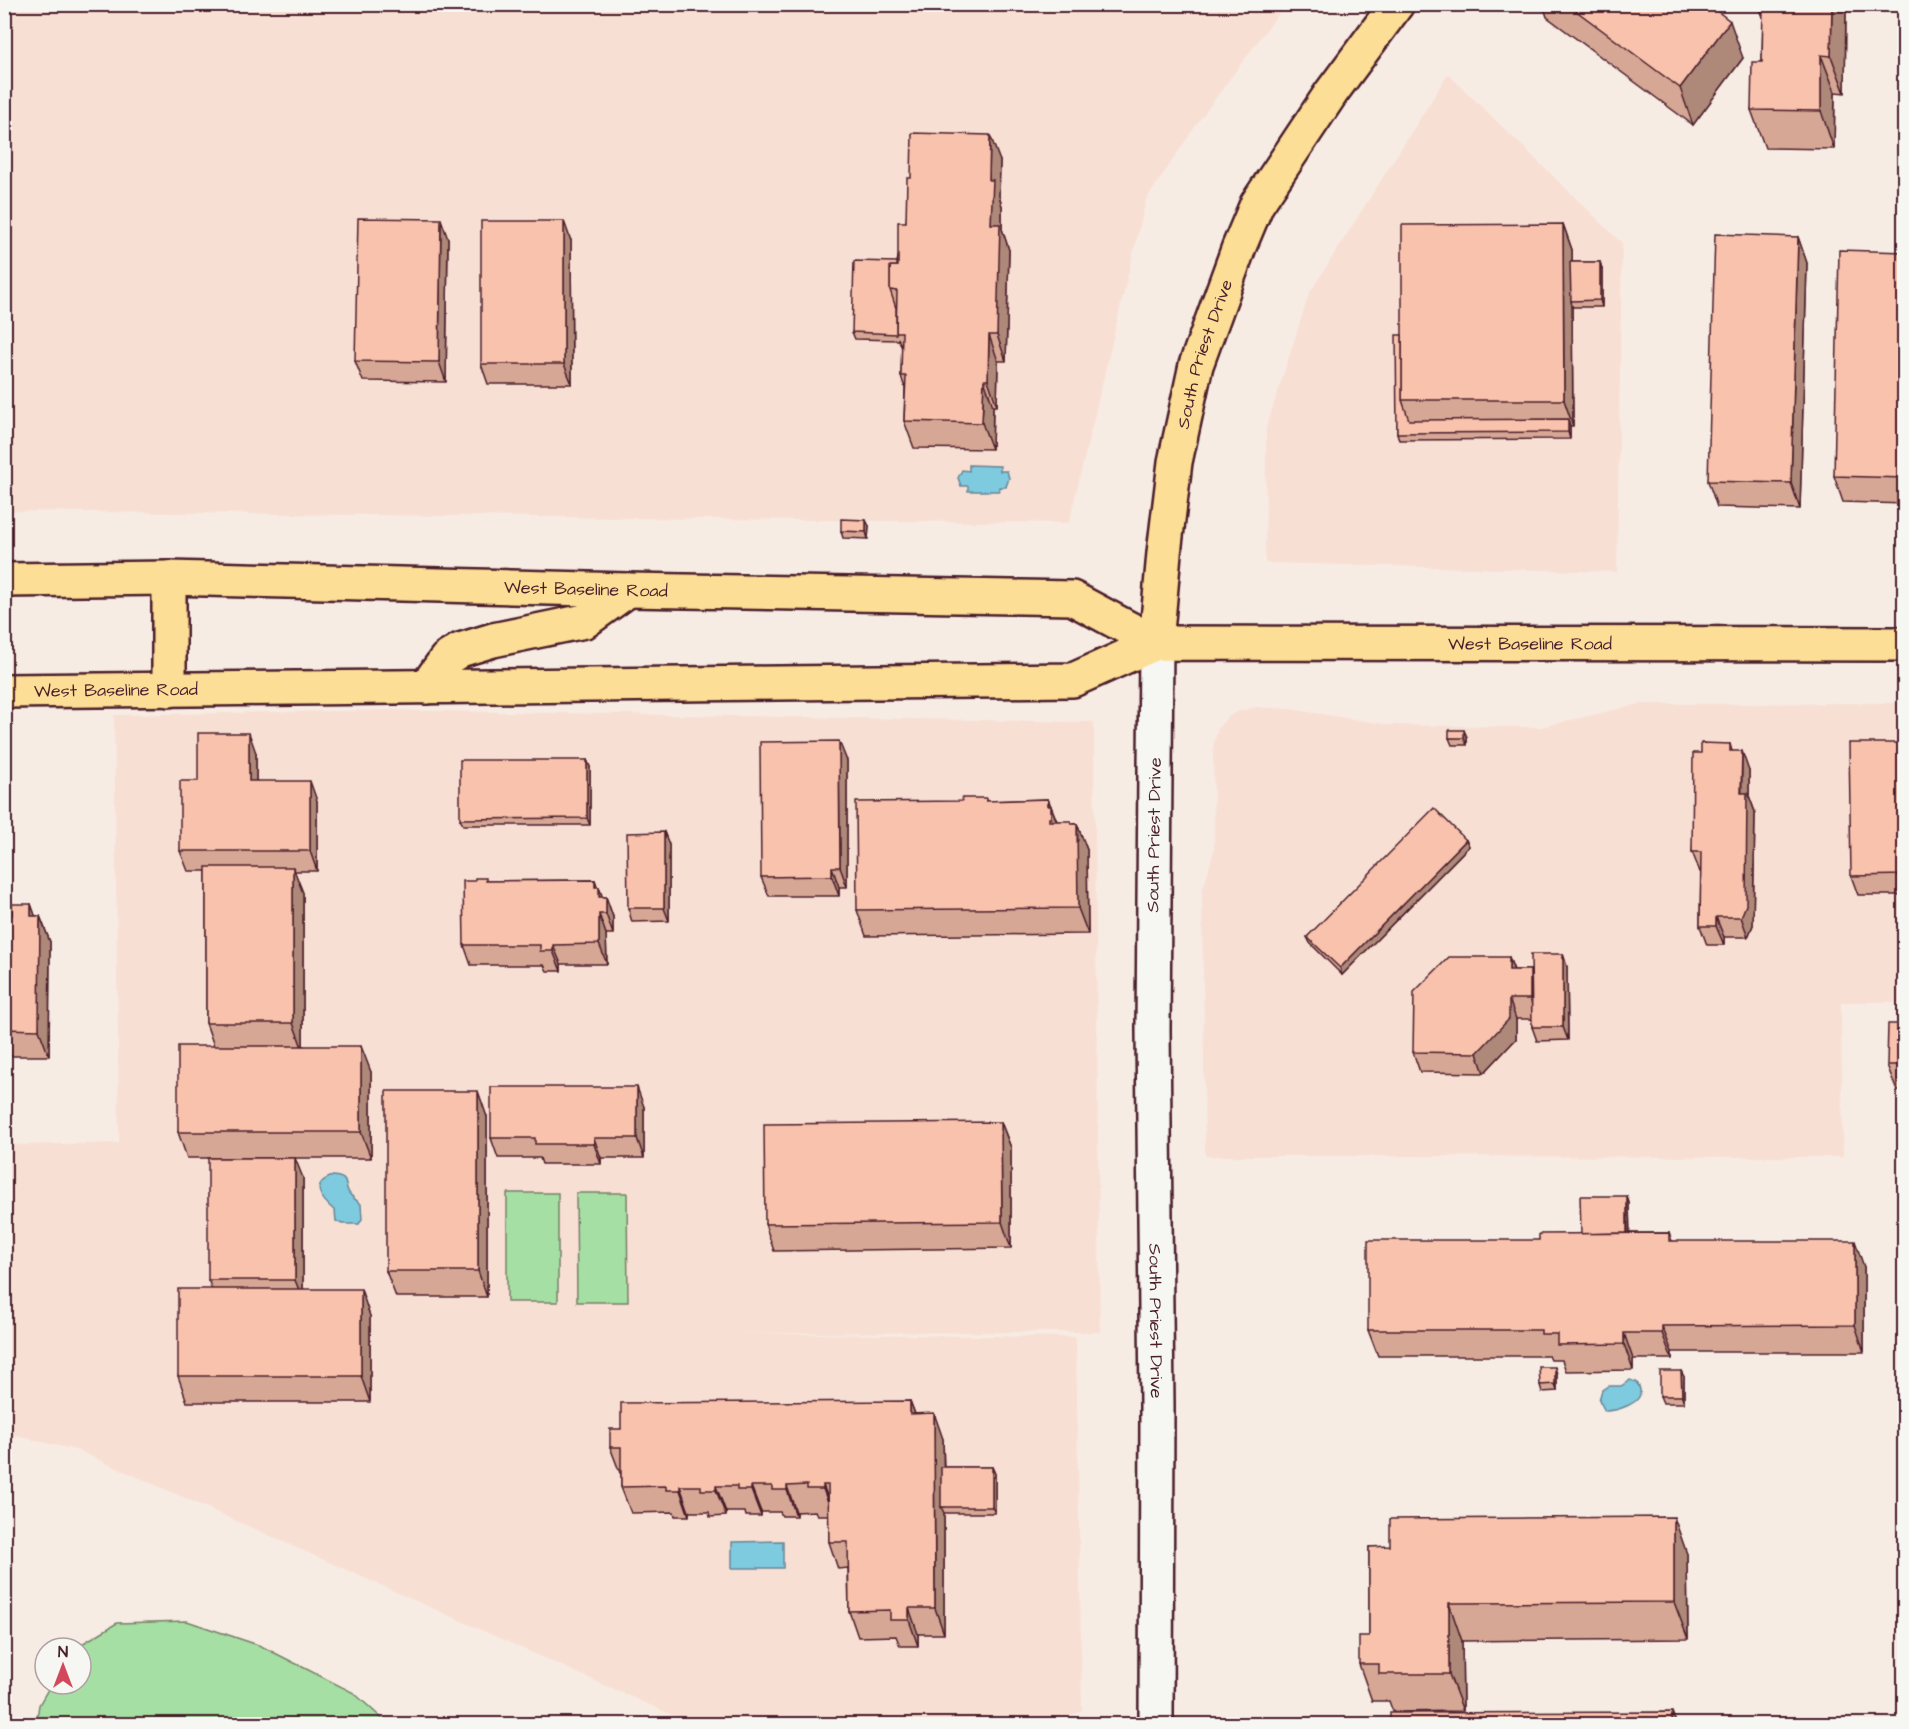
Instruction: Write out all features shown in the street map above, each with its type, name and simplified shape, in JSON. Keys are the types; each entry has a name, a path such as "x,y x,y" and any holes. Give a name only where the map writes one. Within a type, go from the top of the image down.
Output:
{"main road":[{"name":"South Priest Drive","path":"1156,643 1164,553 1178,451 1196,364 1239,247 1257,204 1331,93 1397,4"},
{"name":"West Baseline Road","path":"4,580 169,578 628,590 1072,597 1156,643"},
{"path":"169,578 169,690"},
{"path":"426,687 446,659 459,650 585,621 628,590"},
{"name":"West Baseline Road","path":"4,691 1073,680 1156,643 1905,644"}],"street":[{"name":"South Priest Drive","path":"1156,643 1153,1030 1157,1405 1156,1725"}],"shaded area":[{"path":"5,5 1285,5 1201,118 1146,200 1069,523 5,511"},
{"path":"1448,74 1622,243 1617,572 1265,563 1266,428 1309,294"},
{"path":"1904,703 1904,1002 1841,1002 1843,1157 1205,1156 1202,892 1214,850 1213,746 1218,728 1228,717 1236,712 1256,707 1290,709 1390,725 1541,727 1639,704"},
{"path":"391,710 1094,722 1100,1332 734,1333 1076,1337 1082,1711 1049,1724 692,1724 79,1451 5,1433 5,1145 119,1143 114,715"}],"green space":[{"path":"507,1193 558,1193 558,1302 507,1302"},
{"path":"576,1193 627,1193 628,1302 577,1302"},
{"path":"187,1621 261,1646 354,1693 388,1724 36,1724 39,1705 44,1696 93,1696 93,1637 117,1623"}],"water":[{"path":"969,465 1000,466 1000,471 1007,471 1009,478 1006,487 999,487 999,491 968,491 968,486 961,486 958,478 962,470 969,471"},
{"path":"333,1176 344,1180 349,1193 361,1204 362,1219 359,1224 342,1224 336,1221 335,1211 322,1197 319,1188 321,1183"},
{"path":"1630,1380 1639,1386 1640,1395 1637,1399 1621,1408 1605,1411 1599,1400 1602,1390 1608,1386 1621,1386"},
{"path":"783,1541 783,1568 732,1568 732,1542"}],"building":[{"path":"1567,4 1708,4 1730,21 1680,88"},
{"path":"1763,4 1832,4 1831,56 1821,55 1821,111 1751,110 1752,62 1762,62"},
{"path":"912,133 990,135 989,180 993,180 991,224 1000,224 997,335 989,335 988,380 984,380 982,423 904,421 906,376 901,376 902,332 896,332 897,291 890,290 890,266 898,266 898,222 906,222 907,178 911,178"},
{"path":"358,218 441,219 439,362 355,361"},
{"path":"481,221 564,221 564,364 481,364"},
{"path":"1563,224 1564,400 1402,400 1402,225"},
{"path":"1715,234 1798,237 1791,483 1708,481"},
{"path":"1839,250 1905,252 1905,478 1834,476"},
{"path":"854,261 897,262 897,266 890,266 890,290 896,308 896,334 852,332"},
{"path":"1570,262 1600,262 1600,300 1571,301"},
{"path":"1396,335 1402,335 1402,400 1409,420 1568,419 1568,432 1397,433"},
{"path":"841,519 866,520 866,532 841,531"},
{"path":"1449,730 1464,730 1464,738 1449,738"},
{"path":"198,733 249,733 249,781 310,781 310,851 180,851 180,781 198,781"},
{"path":"839,741 840,867 832,867 832,876 761,877 760,742"},
{"path":"1701,743 1730,744 1730,751 1742,751 1741,793 1747,793 1746,905 1741,917 1716,917 1716,926 1700,926 1701,852 1692,852 1693,753 1701,753"},
{"path":"1849,743 1905,743 1905,875 1851,876"},
{"path":"460,760 587,760 587,818 460,819"},
{"path":"962,798 986,798 986,801 1048,799 1048,806 1051,806 1049,821 1071,821 1071,824 1077,824 1078,908 857,910 856,802 962,801"},
{"path":"1434,808 1466,840 1340,968 1307,937"},
{"path":"664,832 664,908 628,908 627,833"},
{"path":"206,867 293,867 293,1023 206,1023"},
{"path":"475,878 486,878 486,881 595,880 595,887 599,887 599,897 606,897 606,914 599,914 599,944 553,945 553,951 540,951 540,945 464,945 463,881 475,881"},
{"path":"12,904 31,904 31,916 40,916 39,1030 4,1029 4,915 12,915"},
{"path":"1531,954 1563,954 1563,1027 1532,1027"},
{"path":"1449,957 1509,957 1509,970 1530,970 1530,999 1509,999 1509,1019 1477,1053 1413,1052 1414,992"},
{"path":"1888,1024 1905,1024 1905,1065 1887,1065"},
{"path":"178,1046 361,1046 361,1132 178,1132"},
{"path":"491,1087 637,1087 637,1138 594,1138 594,1144 535,1144 535,1138 491,1138"},
{"path":"386,1091 478,1091 478,1271 386,1271"},
{"path":"1001,1122 1002,1222 765,1224 764,1124"},
{"path":"208,1158 295,1158 295,1280 208,1280"},
{"path":"1580,1196 1627,1196 1627,1233 1581,1234"},
{"path":"1669,1233 1669,1241 1855,1241 1855,1325 1662,1326 1662,1333 1624,1333 1624,1344 1557,1345 1557,1334 1541,1334 1541,1330 1368,1330 1368,1240 1539,1240 1539,1234"},
{"path":"178,1289 361,1289 361,1376 178,1376"},
{"path":"1539,1367 1555,1367 1555,1384 1540,1385"},
{"path":"1660,1371 1681,1371 1682,1396 1660,1396"},
{"path":"910,1401 910,1414 934,1413 935,1608 909,1608 909,1620 890,1620 890,1610 849,1611 848,1542 829,1542 828,1485 823,1485 823,1489 807,1489 807,1485 787,1486 787,1490 772,1490 772,1486 751,1486 751,1490 737,1490 737,1486 716,1486 716,1490 701,1490 701,1486 680,1486 680,1490 666,1490 666,1486 621,1487 621,1447 610,1447 610,1429 621,1429 621,1403"},
{"path":"941,1467 992,1467 992,1507 941,1507"},
{"path":"1674,1517 1674,1602 1449,1603 1449,1674 1379,1674 1379,1664 1359,1664 1359,1636 1369,1636 1369,1547 1390,1546 1390,1519"},
{"path":"1672,1712 1672,1725 1390,1725 1390,1713"}]}
